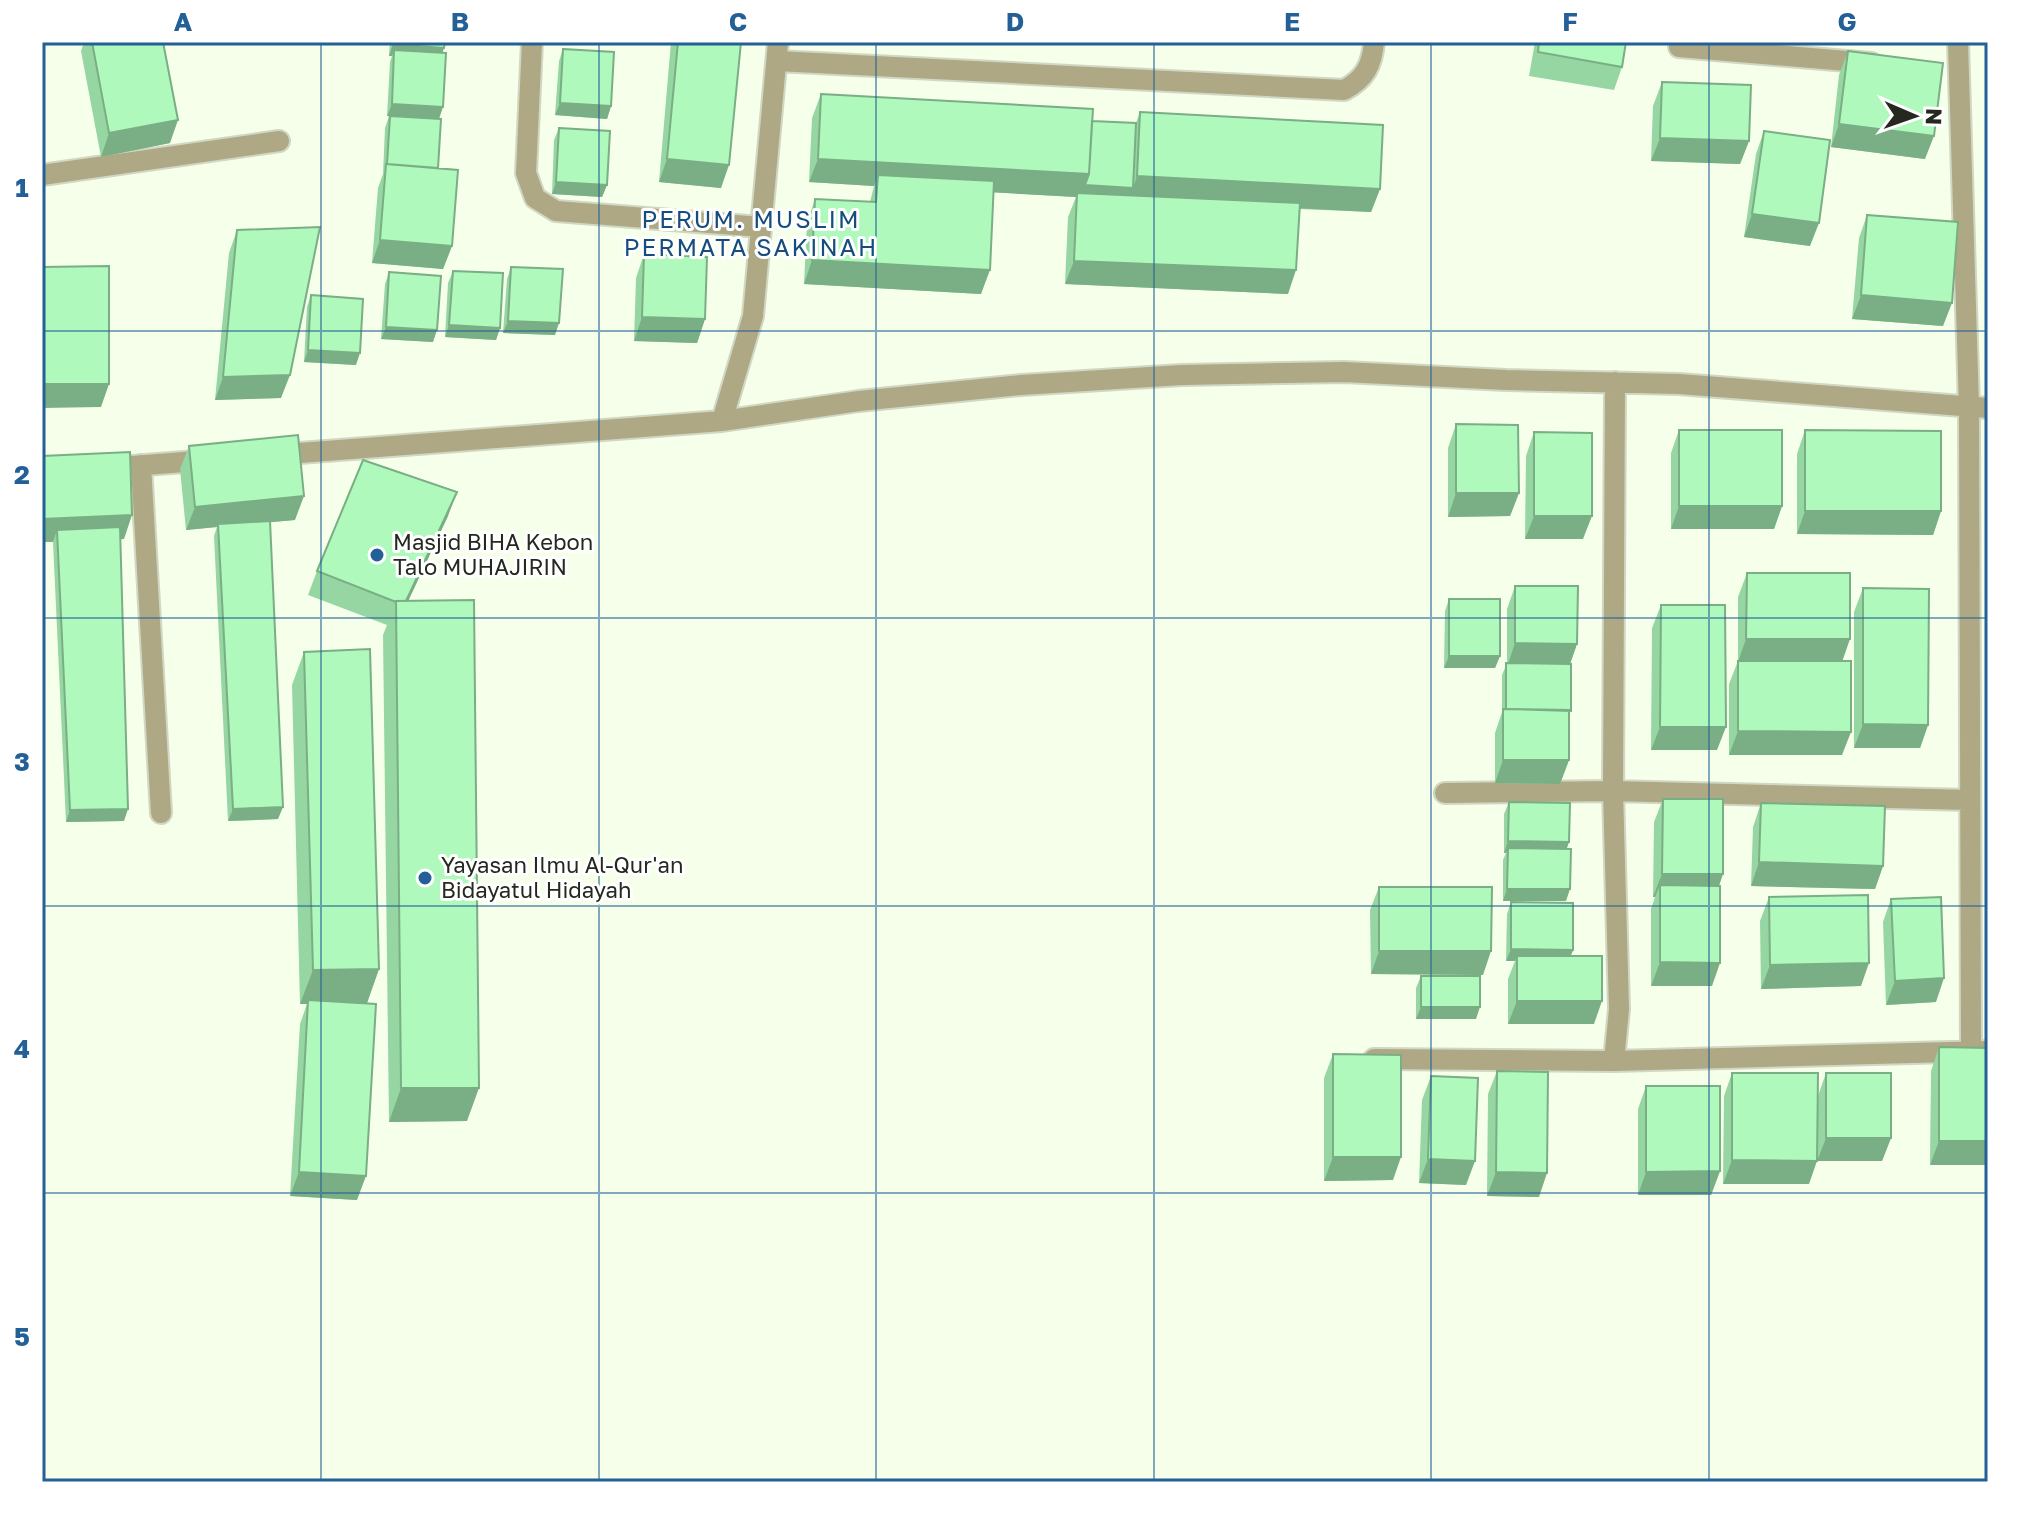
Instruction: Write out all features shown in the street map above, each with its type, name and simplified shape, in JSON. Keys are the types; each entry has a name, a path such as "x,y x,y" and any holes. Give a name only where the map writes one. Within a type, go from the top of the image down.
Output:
{"street":[{"path":"532,42 526,173 535,198 556,211 761,227"},
{"path":"722,421 753,316 778,51 1344,90 1358,83 1368,70 1374,42"},
{"path":"1365,1059 1614,1061 1979,1051 1969,800 1978,408 1951,70 1958,42"},
{"path":"1679,47 1896,65"},
{"path":"42,175 279,141"},
{"path":"85,469 722,421 859,401 1021,385 1182,375 1344,372 1679,384 1978,408"},
{"path":"1614,1061 1619,1009 1613,791 1615,382"},
{"path":"141,465 161,813"},
{"path":"1445,793 1613,791 1969,800"}],"building":[{"path":"92,42 163,42 178,120 109,133"},
{"path":"393,42 445,42 444,48"},
{"path":"678,42 741,42 729,165 667,159"},
{"path":"1539,42 1626,42 1622,67 1538,52"},
{"path":"563,49 614,52 611,106 560,103"},
{"path":"394,50 446,53 443,107 392,104"},
{"path":"1848,51 1943,63 1934,136 1839,124"},
{"path":"1662,82 1751,85 1749,141 1660,138"},
{"path":"821,94 1093,109 1089,174 818,159"},
{"path":"1140,112 1383,125 1380,189 1137,176"},
{"path":"390,116 441,119 438,168 387,164"},
{"path":"1092,121 1136,123 1133,188 1085,185 1089,174"},
{"path":"559,128 610,131 607,185 556,182"},
{"path":"1764,131 1830,140 1819,223 1752,214"},
{"path":"386,164 458,170 452,246 380,240"},
{"path":"878,175 994,181 990,270 812,260 815,199 876,202"},
{"path":"1077,193 1300,203 1296,270 1074,261"},
{"path":"1867,215 1958,222 1952,303 1861,295"},
{"path":"320,227 290,375 223,377 237,230"},
{"path":"644,254 707,257 705,319 642,317"},
{"path":"109,266 109,384 42,384 42,267"},
{"path":"511,267 563,269 559,323 508,321"},
{"path":"453,271 503,273 500,328 449,325"},
{"path":"389,272 441,276 437,330 386,327"},
{"path":"311,295 363,299 360,353 308,350"},
{"path":"1456,424 1518,425 1519,493 1456,493"},
{"path":"1679,430 1782,430 1782,506 1679,506"},
{"path":"1805,430 1941,431 1941,511 1805,511"},
{"path":"1534,432 1592,433 1592,516 1534,516"},
{"path":"298,435 304,496 195,507 189,446"},
{"path":"130,452 132,515 42,519 42,456"},
{"name":"Masjid BIHA Kebon Talo MUHAJIRIN","path":"363,460 457,492 406,601 396,602 317,571"},
{"path":"270,521 283,807 233,809 218,524"},
{"path":"120,527 128,809 70,810 57,530"},
{"path":"1747,573 1850,573 1850,639 1746,639"},
{"path":"1515,586 1578,586 1577,644 1515,643"},
{"path":"1863,588 1929,589 1928,725 1863,724"},
{"path":"1449,599 1500,599 1500,656 1449,656"},
{"name":"Yayasan Ilmu Al-Qur'an Bidayatul Hidayah","path":"474,600 479,1088 401,1088 396,601"},
{"path":"1661,605 1725,605 1726,727 1660,727"},
{"path":"370,649 379,969 313,970 304,652"},
{"path":"1738,661 1851,661 1851,732 1738,731"},
{"path":"1506,663 1571,664 1571,711 1506,709"},
{"path":"1503,709 1569,710 1569,760 1503,760"},
{"path":"1663,799 1723,799 1723,874 1662,874"},
{"path":"1509,802 1570,803 1569,842 1508,841"},
{"path":"1761,803 1885,806 1883,866 1759,862"},
{"path":"1508,848 1571,849 1570,889 1507,889"},
{"path":"1660,885 1720,886 1720,963 1660,962"},
{"path":"1379,887 1492,887 1491,951 1379,951"},
{"path":"1868,895 1869,963 1770,965 1769,897"},
{"path":"1941,897 1944,978 1895,981 1891,899"},
{"path":"1511,902 1573,903 1573,950 1511,949"},
{"path":"1517,956 1602,956 1602,1001 1517,1001"},
{"path":"1421,976 1480,976 1480,1007 1421,1007"},
{"path":"308,1000 376,1004 366,1176 299,1172"},
{"path":"1939,1047 1988,1048 1988,1141 1939,1141"},
{"path":"1333,1054 1401,1055 1401,1157 1333,1157"},
{"path":"1497,1071 1548,1072 1547,1173 1496,1172"},
{"path":"1732,1073 1818,1073 1817,1161 1732,1160"},
{"path":"1826,1073 1891,1073 1891,1138 1826,1138"},
{"path":"1431,1076 1478,1078 1475,1161 1428,1159"},
{"path":"1646,1086 1720,1086 1720,1171 1646,1172"}],"place":[{"name":"Masjid BIHA Kebon Talo MUHAJIRIN","path":"377,555"},
{"name":"Yayasan Ilmu Al-Qur'an Bidayatul Hidayah","path":"425,878"}],"district":[{"name":"PERUM. MUSLIM PERMATA SAKINAH","path":"751,234"}]}
